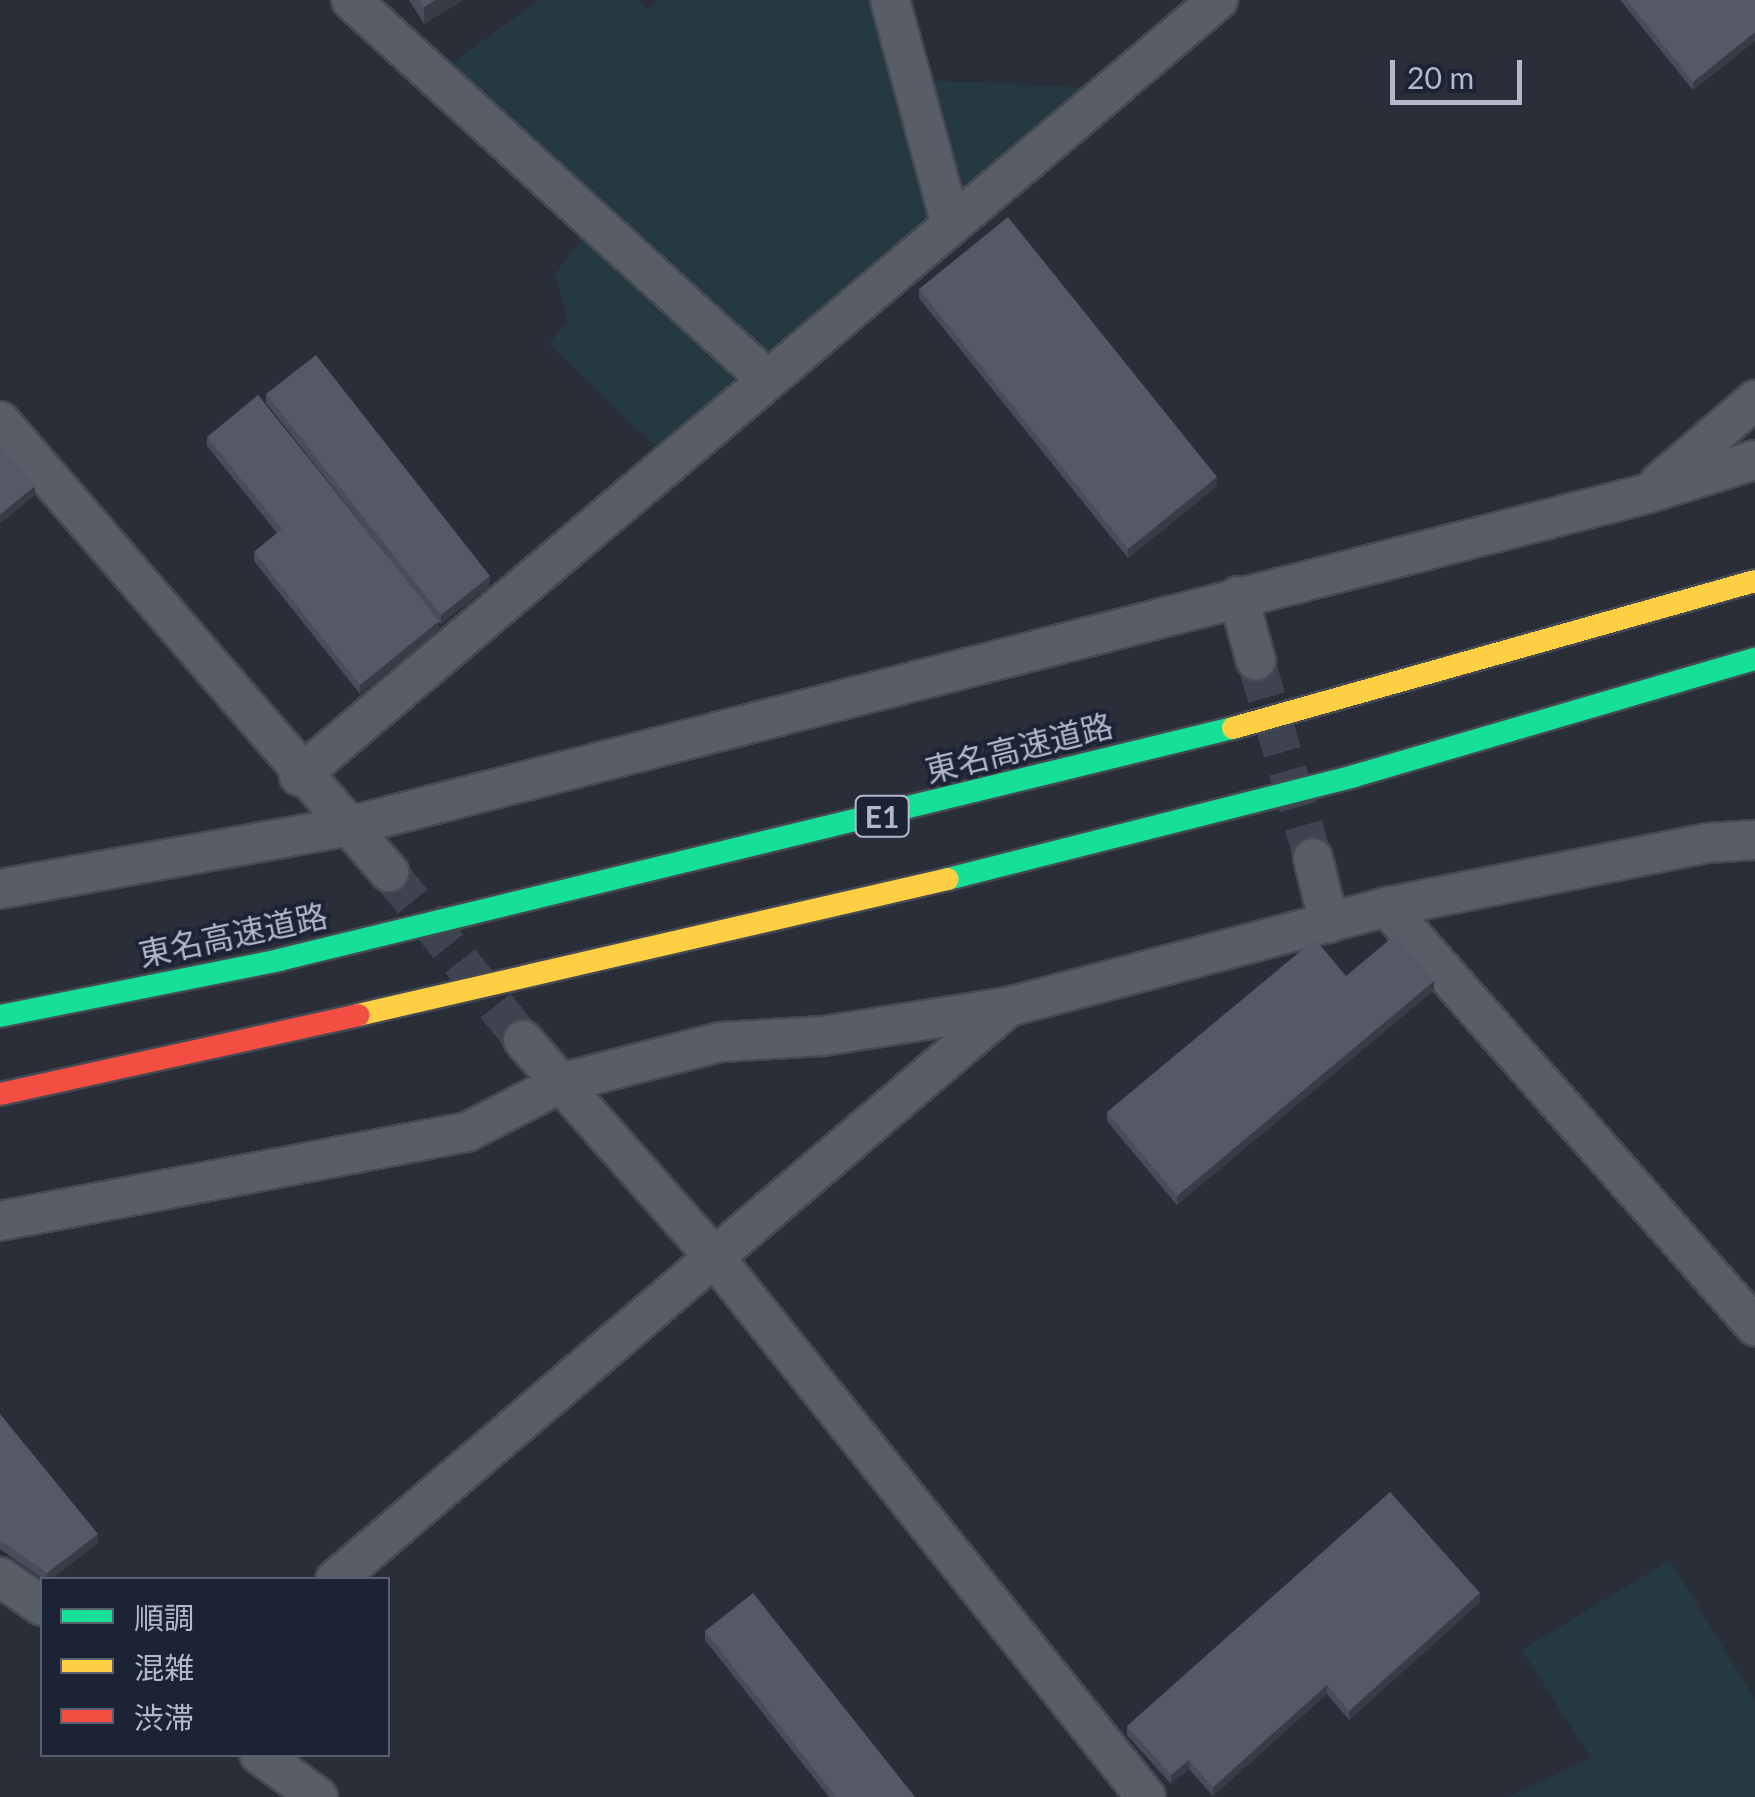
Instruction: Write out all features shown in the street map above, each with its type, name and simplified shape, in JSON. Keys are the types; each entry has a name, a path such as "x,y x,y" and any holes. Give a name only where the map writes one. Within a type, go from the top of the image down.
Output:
{"highway":[{"name":"東名高速道路","path":"0,1016 279,960 760,847 1336,702 1755,581"},
{"name":"E1","path":"0,1094 796,918 1354,776 1755,659"}],"street":[{"path":"351,0 768,380"},
{"path":"890,0 951,225"},
{"path":"299,776 1218,0"},
{"path":"1646,494 1755,400"},
{"path":"0,421 299,776 389,872"},
{"path":"0,889 346,827 1646,494 1755,460"},
{"path":"1238,596 1256,661"},
{"path":"0,1221 467,1132 560,1083 721,1042 822,1036 1008,1007 1387,907 1707,843 1755,840"},
{"path":"1313,858 1330,923"},
{"path":"1387,907 1755,1326"},
{"path":"339,1577 1008,1007"},
{"path":"523,1040 715,1258 1146,1797"},
{"path":"0,1578 40,1605"},
{"path":"262,1757 318,1797"}],"shaded area":[{"path":"539,0 639,0 646,9 660,0 880,0 941,216 770,362 444,69"},
{"path":"925,80 1093,88 954,204"},
{"path":"584,237 751,382 664,455 549,344 568,320 555,274"},
{"path":"1670,1560 1755,1700 1755,1797 1508,1797 1591,1758 1522,1650"}],"building":[{"path":"1627,0 1755,0 1755,32 1693,82"},
{"path":"1008,217 1217,477 1128,549 919,289"},
{"path":"316,355 490,576 441,615 266,394"},
{"path":"258,395 439,621 360,685 254,552 282,529 207,437"},
{"path":"0,444 35,486 0,515"},
{"path":"1395,935 1434,981 1177,1196 1107,1112 1315,939 1346,976"},
{"path":"0,1414 98,1534 47,1573 0,1540"},
{"path":"1390,1492 1480,1593 1349,1711 1327,1685 1213,1787 1189,1760 1171,1775 1127,1726"},
{"path":"753,1593 915,1797 836,1797 705,1631"}],"tunnel":[{"path":"1256,661 1313,858"},
{"path":"389,872 523,1040"}],"traffic: fast":[{"path":"948,879 1354,776 1755,659"},
{"path":"0,1016 279,960 1233,728"}],"traffic: slow":[{"path":"1233,728 1755,581"},
{"path":"358,1015 948,879"}],"traffic: jam":[{"path":"0,1094 358,1015"}]}
